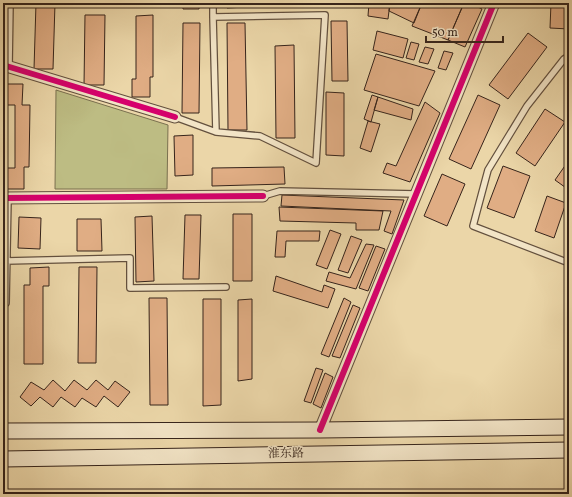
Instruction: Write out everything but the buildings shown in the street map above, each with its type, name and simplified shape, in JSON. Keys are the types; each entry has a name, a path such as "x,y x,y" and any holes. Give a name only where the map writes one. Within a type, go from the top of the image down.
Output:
{"main road":[{"name":"淮东路","path":"3,431 320,430 569,427"},
{"name":"淮东路","path":"3,459 569,450"}],"street":[{"path":"320,430 494,3"},
{"path":"6,66 175,117"},
{"path":"5,198 263,196"}],"lane":[{"path":"6,66 10,3"},
{"path":"213,3 216,132"},
{"path":"175,117 216,132 260,136 316,163 325,15 213,17"},
{"path":"569,56 564,59 527,106 488,170 473,226 569,263"},
{"path":"263,196 280,191 416,194"},
{"path":"3,303 6,303 5,198"},
{"path":"6,262 130,258 130,288 226,287"}],"shaded area":[{"path":"56,90 168,125 167,189 55,189"}],"cycle path":[{"path":"320,430 494,3"},
{"path":"3,65 175,117"},
{"path":"3,198 263,196"}]}
